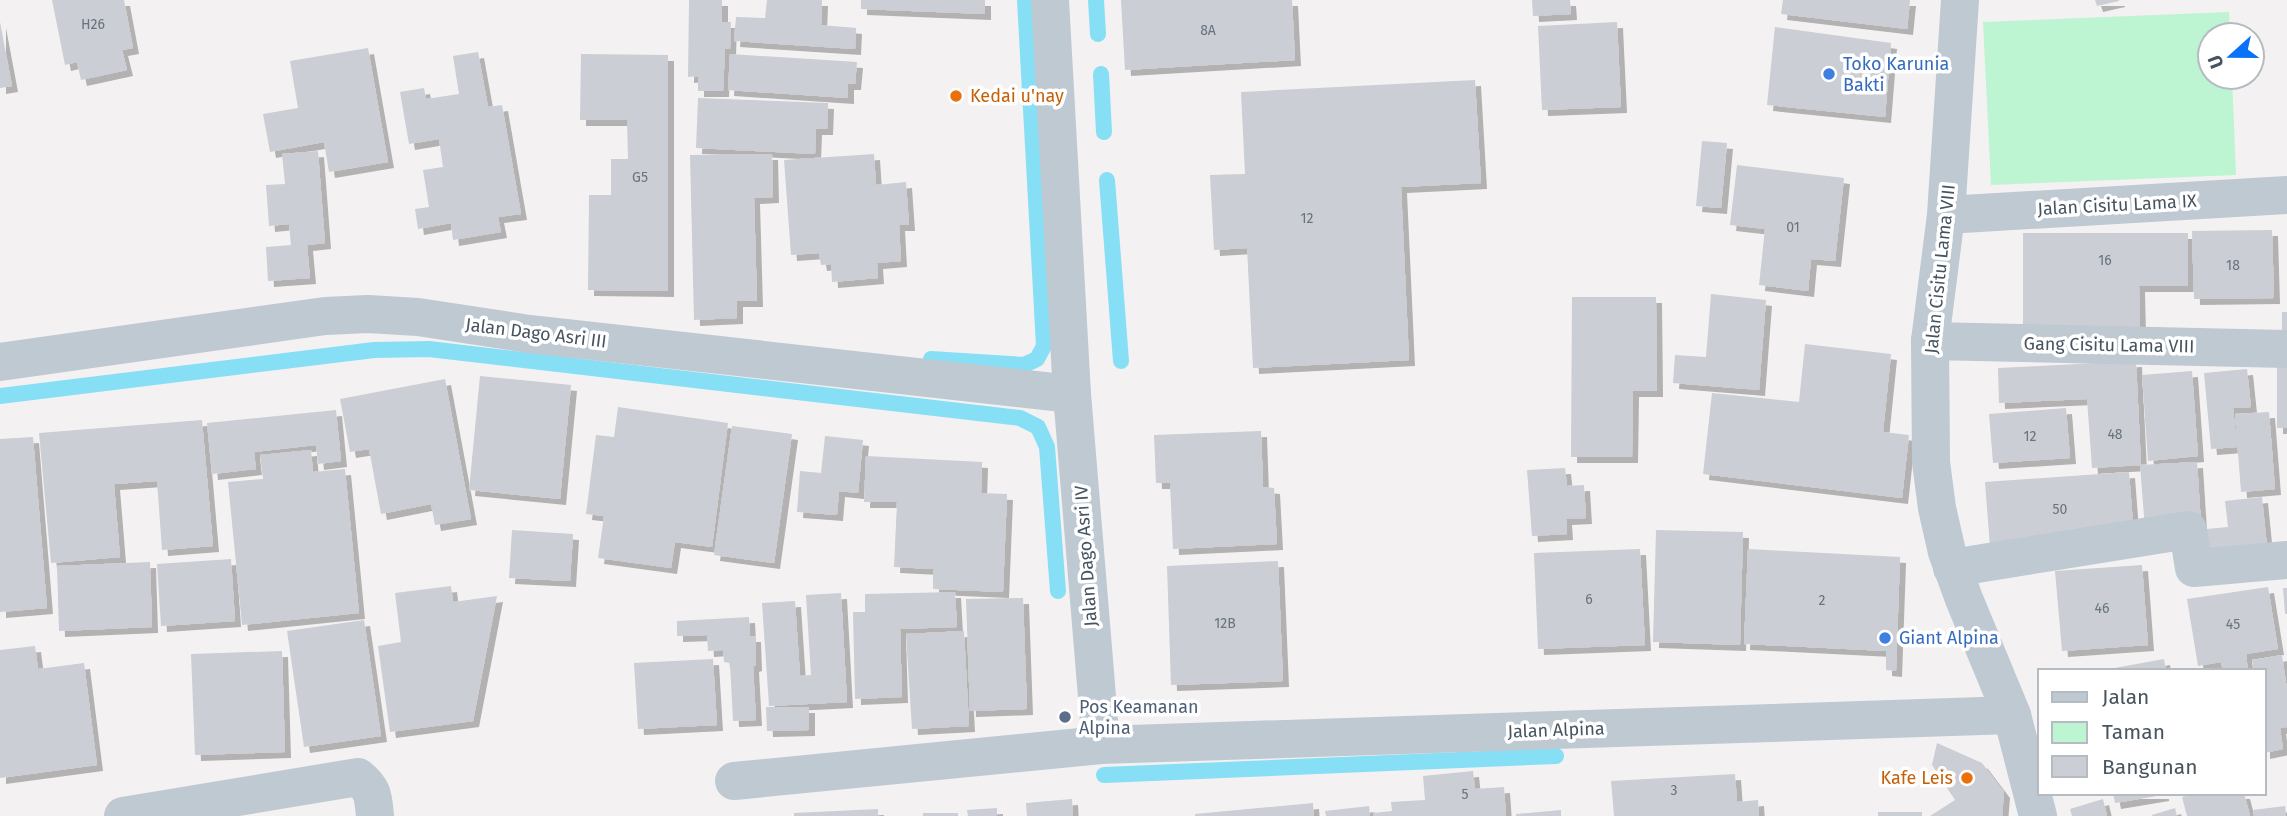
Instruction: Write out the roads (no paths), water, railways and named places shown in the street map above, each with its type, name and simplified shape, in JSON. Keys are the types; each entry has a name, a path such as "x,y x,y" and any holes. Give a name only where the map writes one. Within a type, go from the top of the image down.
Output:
{"street":[{"name":"Jalan Dago Asri IV","path":"1050,0 1072,394 1101,745"},
{"name":"Jalan Cisitu Lama VIII","path":"1960,0 1946,215 1930,341 1931,463 1937,508 1952,568 2012,715 2038,816"},
{"name":"Jalan Cisitu Lama IX","path":"1946,215 2287,195"},
{"name":"Jalan Dago Asri III","path":"0,362 325,316 368,314 418,317 529,334 1072,394"},
{"name":"Gang Cisitu Lama VIII","path":"1930,341 2287,349"},
{"path":"1952,568 2188,530 2194,568 2287,560"},
{"name":"Jalan Alpina","path":"1101,745 2012,715"},
{"path":"734,781 1101,745"},
{"path":"123,816 358,777 369,786 375,816"}],"waterway":[{"path":"931,359 1024,365 1037,359 1044,346 1025,0"},
{"path":"1096,0 1098,34"},
{"path":"1101,74 1104,132"},
{"path":"1107,180 1121,361"},
{"path":"0,396 374,350 429,349 1020,418 1038,427 1047,447 1058,591"},
{"path":"1104,775 1556,756"}],"place":[{"name":"Toko Karunia Bakti","path":"1829,74"},
{"name":"Kedai u'nay","path":"956,96"},
{"name":"Giant Alpina","path":"1885,638"},
{"name":"Pos Keamanan Alpina","path":"1065,717"},
{"name":"Kafe Leis","path":"1967,778"}]}
